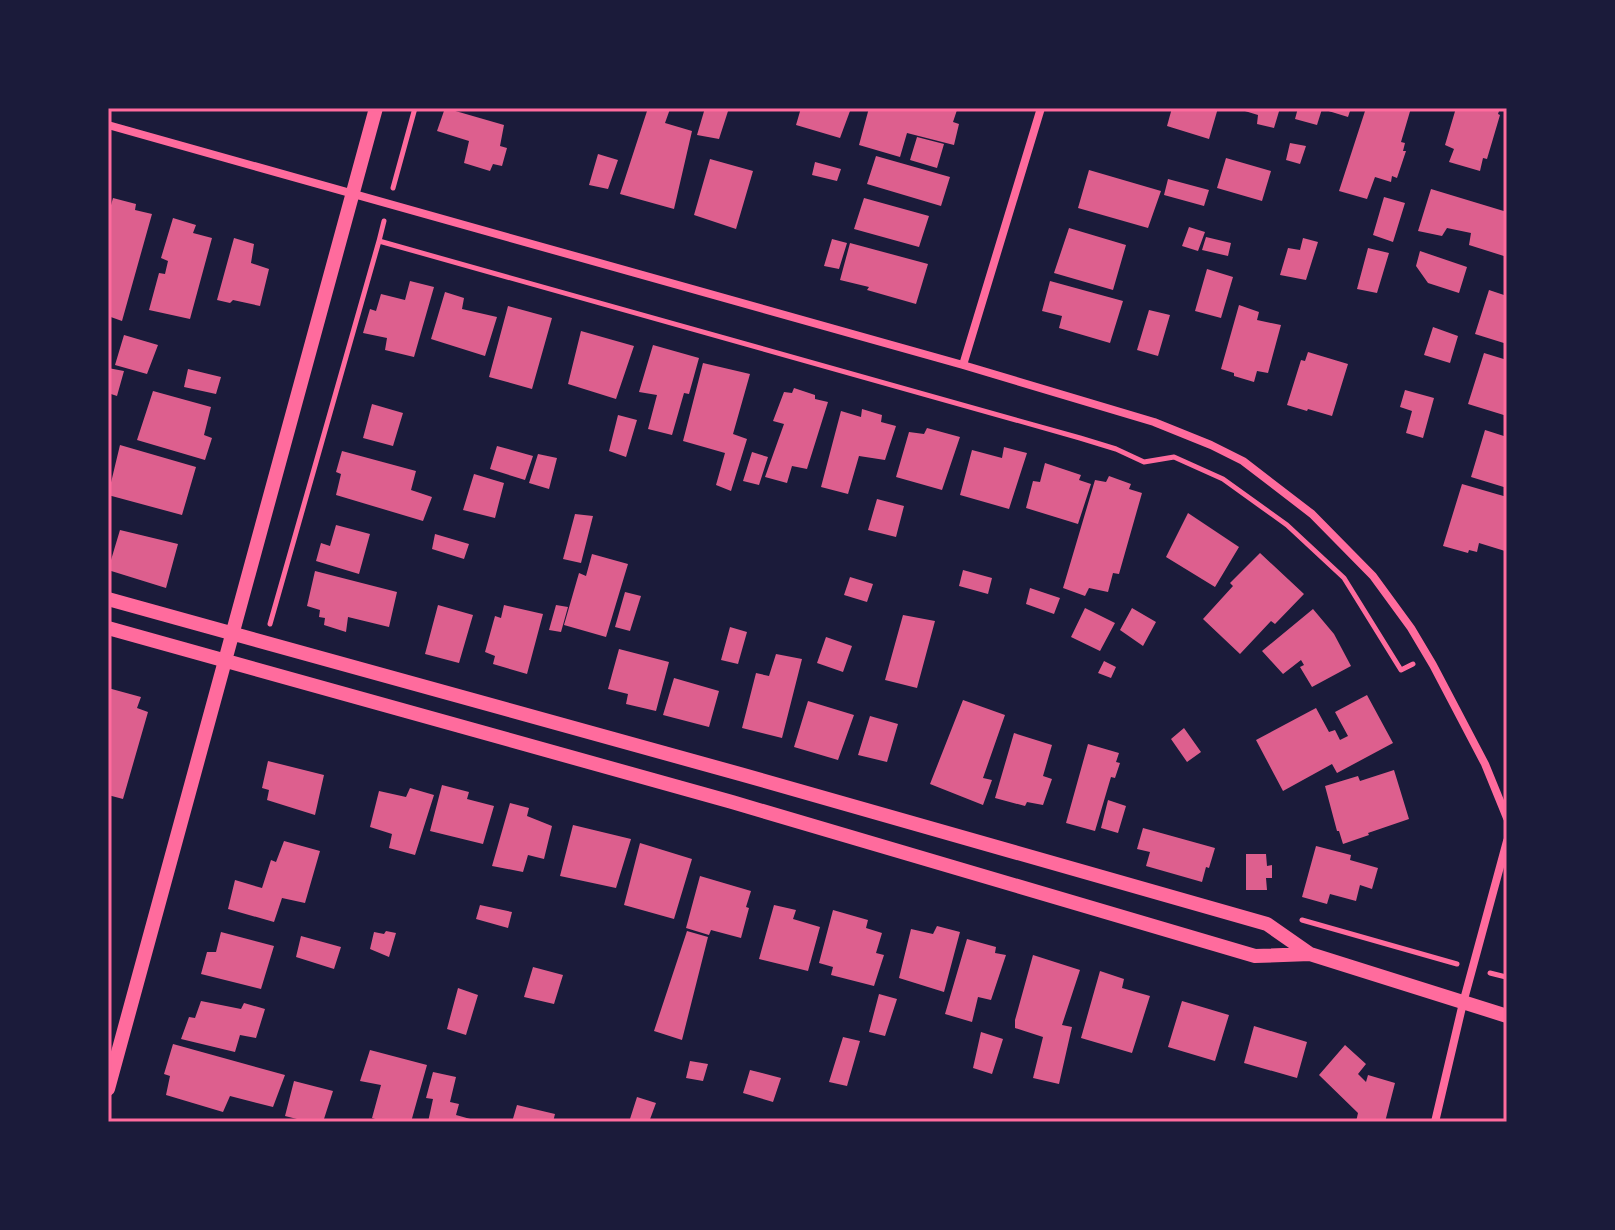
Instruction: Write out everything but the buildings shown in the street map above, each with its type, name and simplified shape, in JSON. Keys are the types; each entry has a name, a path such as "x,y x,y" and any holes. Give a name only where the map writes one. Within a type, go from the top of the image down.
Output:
{"street":[{"path":"108,1089 376,108"},
{"path":"963,365 1041,108"},
{"path":"108,125 963,365 1154,422 1211,445 1243,461 1312,514 1373,576 1411,628 1433,665 1485,764 1507,818"},
{"path":"108,599 725,769 1267,924 1310,954 1507,1016"},
{"path":"108,628 717,798 1255,956 1310,954"},
{"path":"1435,1122 1463,1003 1507,841"}],"path":[{"path":"269,628 415,108"},
{"path":"379,241 1080,438 1144,462 1174,457 1223,479 1287,525 1344,578 1401,670"},
{"path":"1293,917 1506,977"}]}
